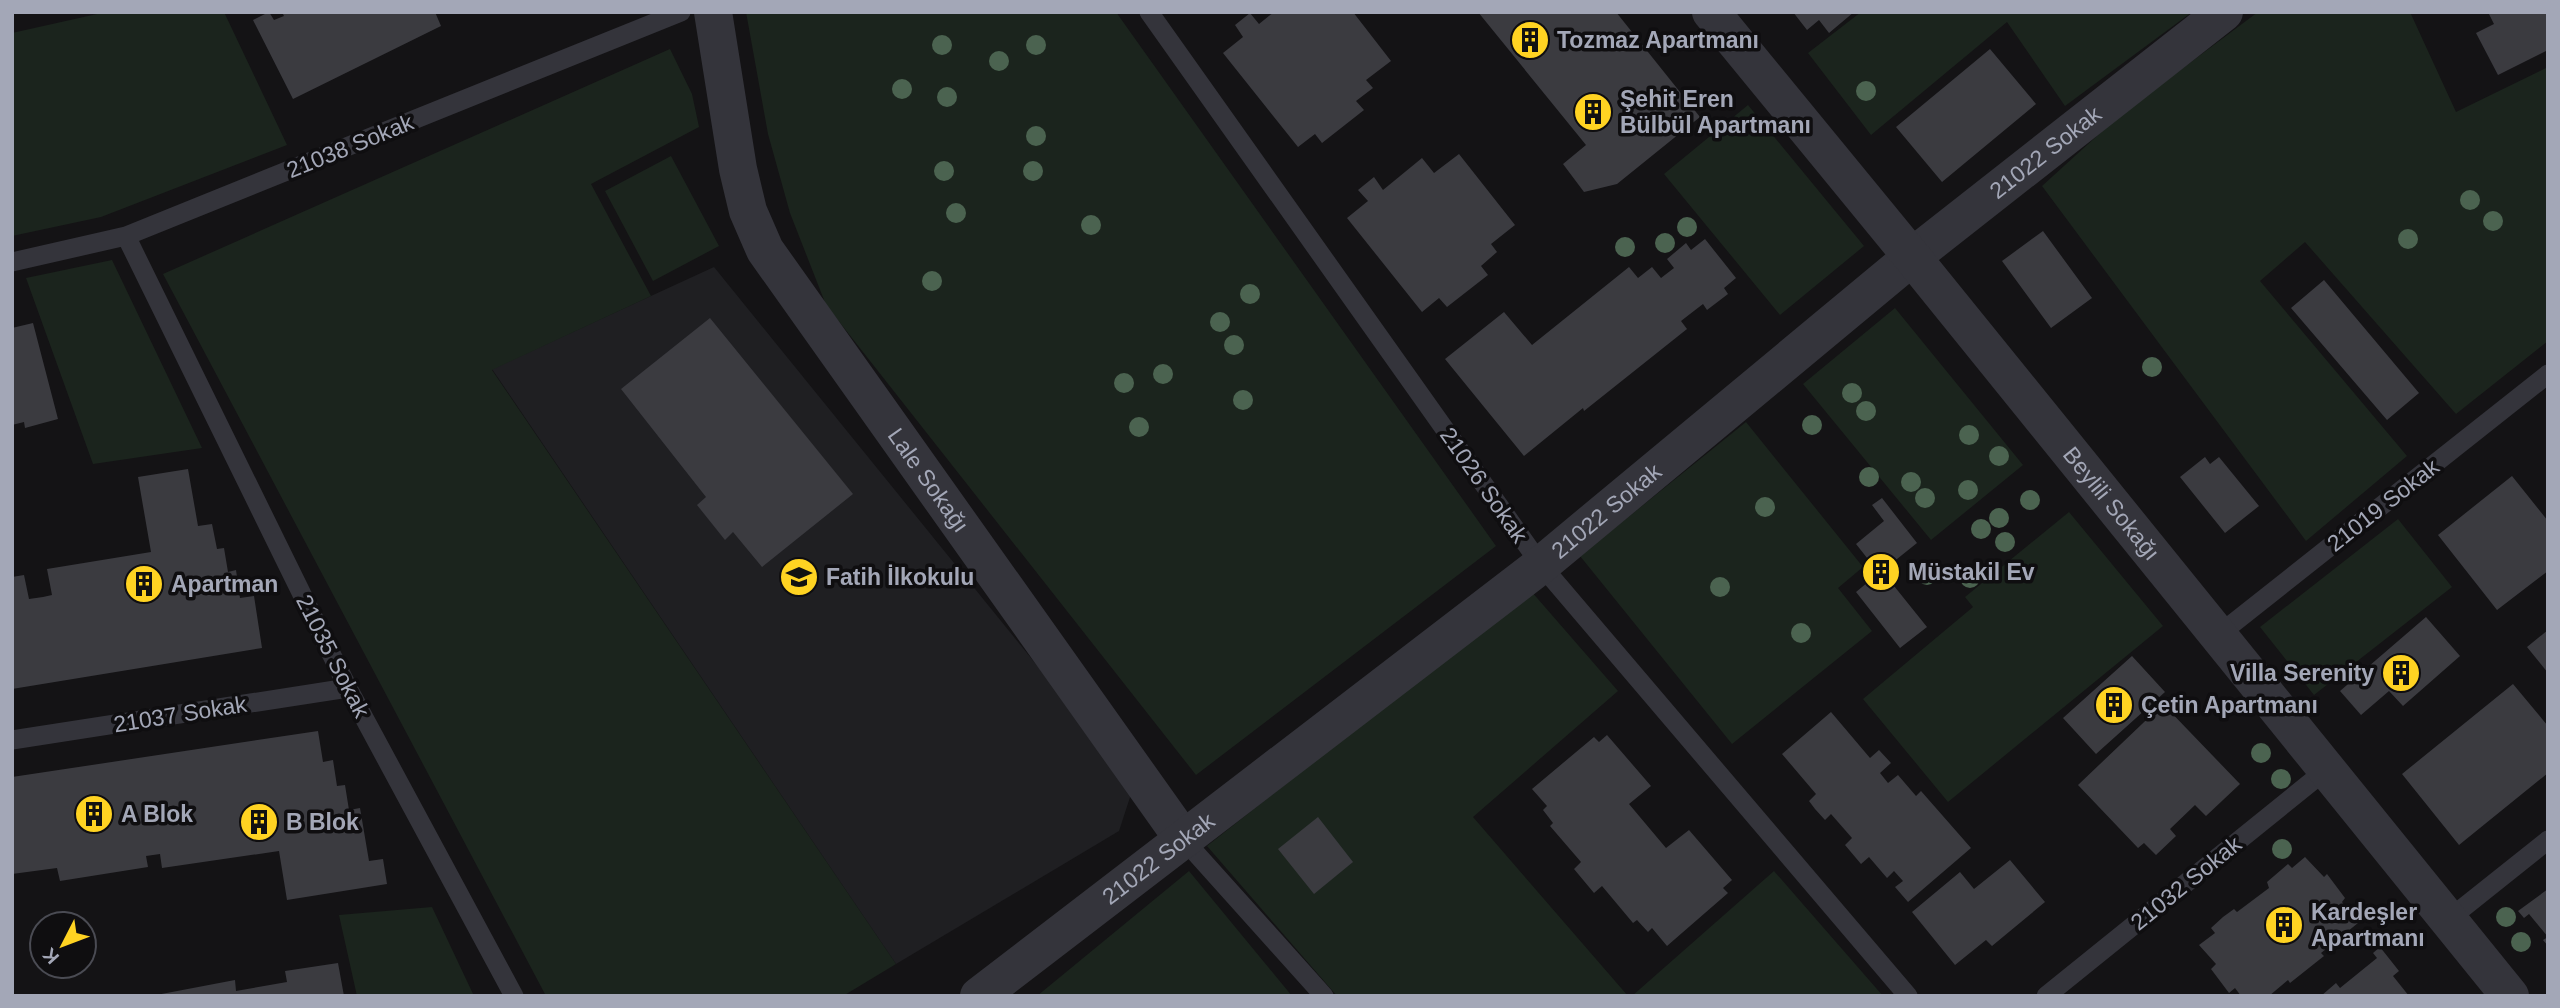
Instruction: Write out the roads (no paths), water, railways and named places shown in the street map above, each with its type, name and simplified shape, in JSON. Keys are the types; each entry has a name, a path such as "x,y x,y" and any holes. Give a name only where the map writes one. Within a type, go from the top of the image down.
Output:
{"street":[{"name":"Lale Sokağı","path":"713,12 738,169 748,212 765,250 1184,840"},
{"name":"Beylili Sokağı","path":"1710,12 1912,257 2510,996"},
{"name":"21022 Sokak","path":"979,996 1541,565 1912,257 2224,12"}],"lane":[{"name":"21038 Sokak","path":"12,262 127,236 681,12"},
{"name":"21026 Sokak","path":"1149,12 1541,565 1908,996"},
{"name":"21035 Sokak","path":"127,236 348,688 514,996"},
{"name":"21019 Sokak","path":"2217,636 2548,374"},
{"name":"21037 Sokak","path":"12,740 348,688"},
{"name":"21032 Sokak","path":"2046,996 2326,770"},
{"name":"Lale Sokağı","path":"1184,840 1324,996"},
{"path":"2449,919 2548,840"}],"place":[{"name":"Tozmaz Apartmanı","path":"1530,40"},
{"name":"Şehit Eren Bülbül Apartmanı","path":"1593,112"},
{"name":"Müstakil Ev","path":"1881,572"},
{"name":"Fatih İlkokulu","path":"799,577"},
{"name":"Apartman","path":"144,584"},
{"name":"Villa Serenity","path":"2401,673"},
{"name":"Çetin Apartmanı","path":"2114,705"},
{"name":"A Blok","path":"94,814"},
{"name":"B Blok","path":"259,822"},
{"name":"Kardeşler Apartmanı","path":"2284,925"}]}
